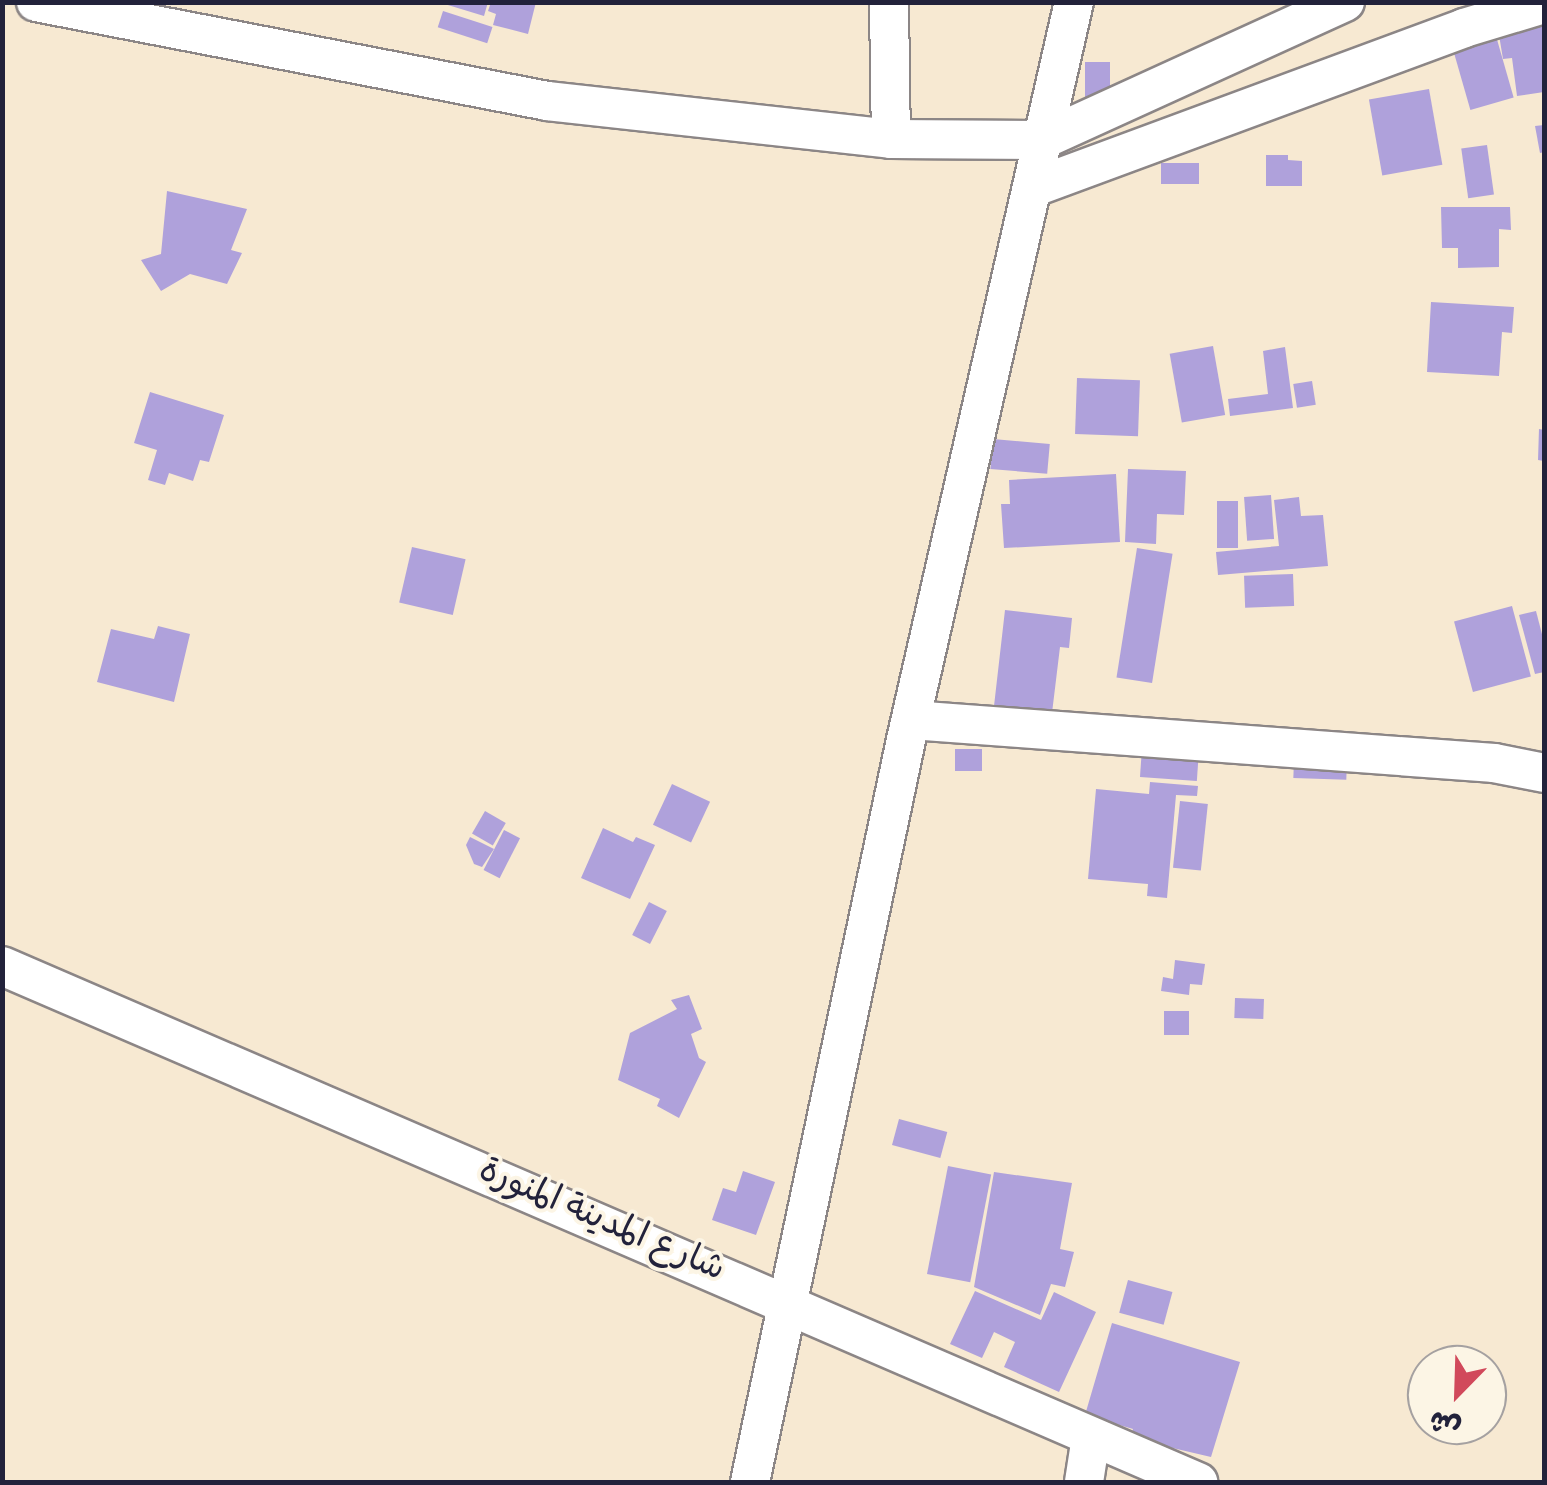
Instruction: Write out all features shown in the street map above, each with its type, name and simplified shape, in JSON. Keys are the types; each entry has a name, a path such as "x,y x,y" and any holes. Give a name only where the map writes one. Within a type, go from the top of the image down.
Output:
{"street":[{"path":"36,2 547,101 892,139 1042,140 1346,2"},
{"path":"890,2 892,139"},
{"path":"750,1482 910,720 1074,2"},
{"path":"1032,188 1464,28 1544,4"},
{"path":"910,720 1494,763 1544,773"},
{"name":"شارع المدينة المنورة","path":"2,966 1198,1482"},
{"path":"1084,1482 1091,1437"}],"building":[{"path":"438,2 488,2 484,16"},
{"path":"491,2 536,2 528,34 493,25 496,14 488,11"},
{"path":"443,11 492,27 487,43 438,27"},
{"path":"1544,22 1544,92 1517,96 1512,58 1503,59 1498,29"},
{"path":"1496,36 1514,98 1470,110 1453,48"},
{"path":"1085,62 1110,62 1110,102 1085,102"},
{"path":"1429,89 1442,165 1382,175 1369,100"},
{"path":"1544,125 1544,152 1540,153 1535,126"},
{"path":"1487,145 1494,195 1468,198 1461,149"},
{"path":"1266,155 1288,155 1288,160 1302,161 1302,186 1266,186"},
{"path":"1161,163 1199,163 1199,184 1161,184"},
{"path":"167,191 247,209 231,250 242,253 227,284 190,274 161,291 141,260 161,254"},
{"path":"1441,207 1510,207 1511,230 1499,229 1499,267 1458,268 1458,248 1442,248"},
{"path":"1431,302 1514,307 1512,333 1502,332 1499,376 1427,372"},
{"path":"1213,346 1225,415 1182,423 1170,354"},
{"path":"1285,347 1293,408 1230,416 1228,399 1268,394 1263,351"},
{"path":"1077,378 1140,380 1138,436 1075,434"},
{"path":"1312,381 1316,405 1297,408 1293,384"},
{"path":"150,392 224,415 209,462 200,460 193,481 169,473 165,485 148,480 157,450 134,443"},
{"path":"1539,429 1544,430 1544,461 1538,460"},
{"path":"993,439 1050,444 1047,474 990,469"},
{"path":"1128,469 1186,471 1184,515 1157,514 1156,544 1125,542"},
{"path":"1116,474 1120,542 1004,548 1001,504 1010,504 1009,480"},
{"path":"1271,495 1274,539 1247,541 1244,497"},
{"path":"1299,497 1301,516 1323,515 1328,566 1218,575 1216,552 1279,546 1274,500"},
{"path":"1217,501 1238,501 1238,548 1217,548"},
{"path":"412,547 466,559 453,615 399,603"},
{"path":"1137,548 1173,554 1152,683 1117,677"},
{"path":"1293,574 1294,606 1245,608 1244,576"},
{"path":"1512,606 1531,677 1473,692 1454,622"},
{"path":"1005,610 1072,618 1069,648 1060,647 1052,713 994,706"},
{"path":"1536,611 1544,642 1544,672 1535,674 1519,615"},
{"path":"158,626 190,634 174,702 97,682 111,629 154,639"},
{"path":"1142,748 1199,752 1197,781 1140,777"},
{"path":"955,749 982,749 982,771 955,771"},
{"path":"1294,759 1347,761 1346,780 1293,778"},
{"path":"1150,782 1198,786 1197,796 1176,795 1167,898 1147,896 1148,884 1088,879 1096,789 1149,794"},
{"path":"672,784 710,802 691,843 653,825"},
{"path":"1180,801 1208,804 1201,871 1173,868"},
{"path":"485,811 506,823 493,846 472,834"},
{"path":"603,828 633,842 636,837 655,845 630,899 581,878"},
{"path":"504,830 520,838 500,878 484,870"},
{"path":"470,837 494,849 482,867 474,864 466,845"},
{"path":"649,902 667,911 650,944 632,935"},
{"path":"1175,960 1205,964 1202,985 1190,984 1189,995 1161,991 1163,977 1173,979"},
{"path":"689,995 702,1029 691,1034 699,1058 706,1062 679,1118 657,1106 660,1099 618,1080 630,1033 677,1009 671,1000"},
{"path":"1235,998 1264,999 1263,1019 1234,1018"},
{"path":"1164,1011 1189,1011 1189,1035 1164,1035"},
{"path":"899,1119 947,1132 940,1158 892,1145"},
{"path":"948,1166 991,1174 970,1282 927,1274"},
{"path":"743,1171 775,1182 756,1235 712,1220 723,1188 736,1192"},
{"path":"994,1172 1072,1183 1060,1249 1074,1252 1065,1287 1051,1284 1040,1315 974,1287"},
{"path":"1128,1280 1172,1292 1164,1325 1119,1313"},
{"path":"975,1291 1041,1320 1054,1292 1096,1312 1059,1392 1004,1367 1015,1342 994,1332 982,1358 950,1344"},
{"path":"1112,1323 1240,1362 1211,1457 1130,1438 1133,1429 1085,1415"}]}
